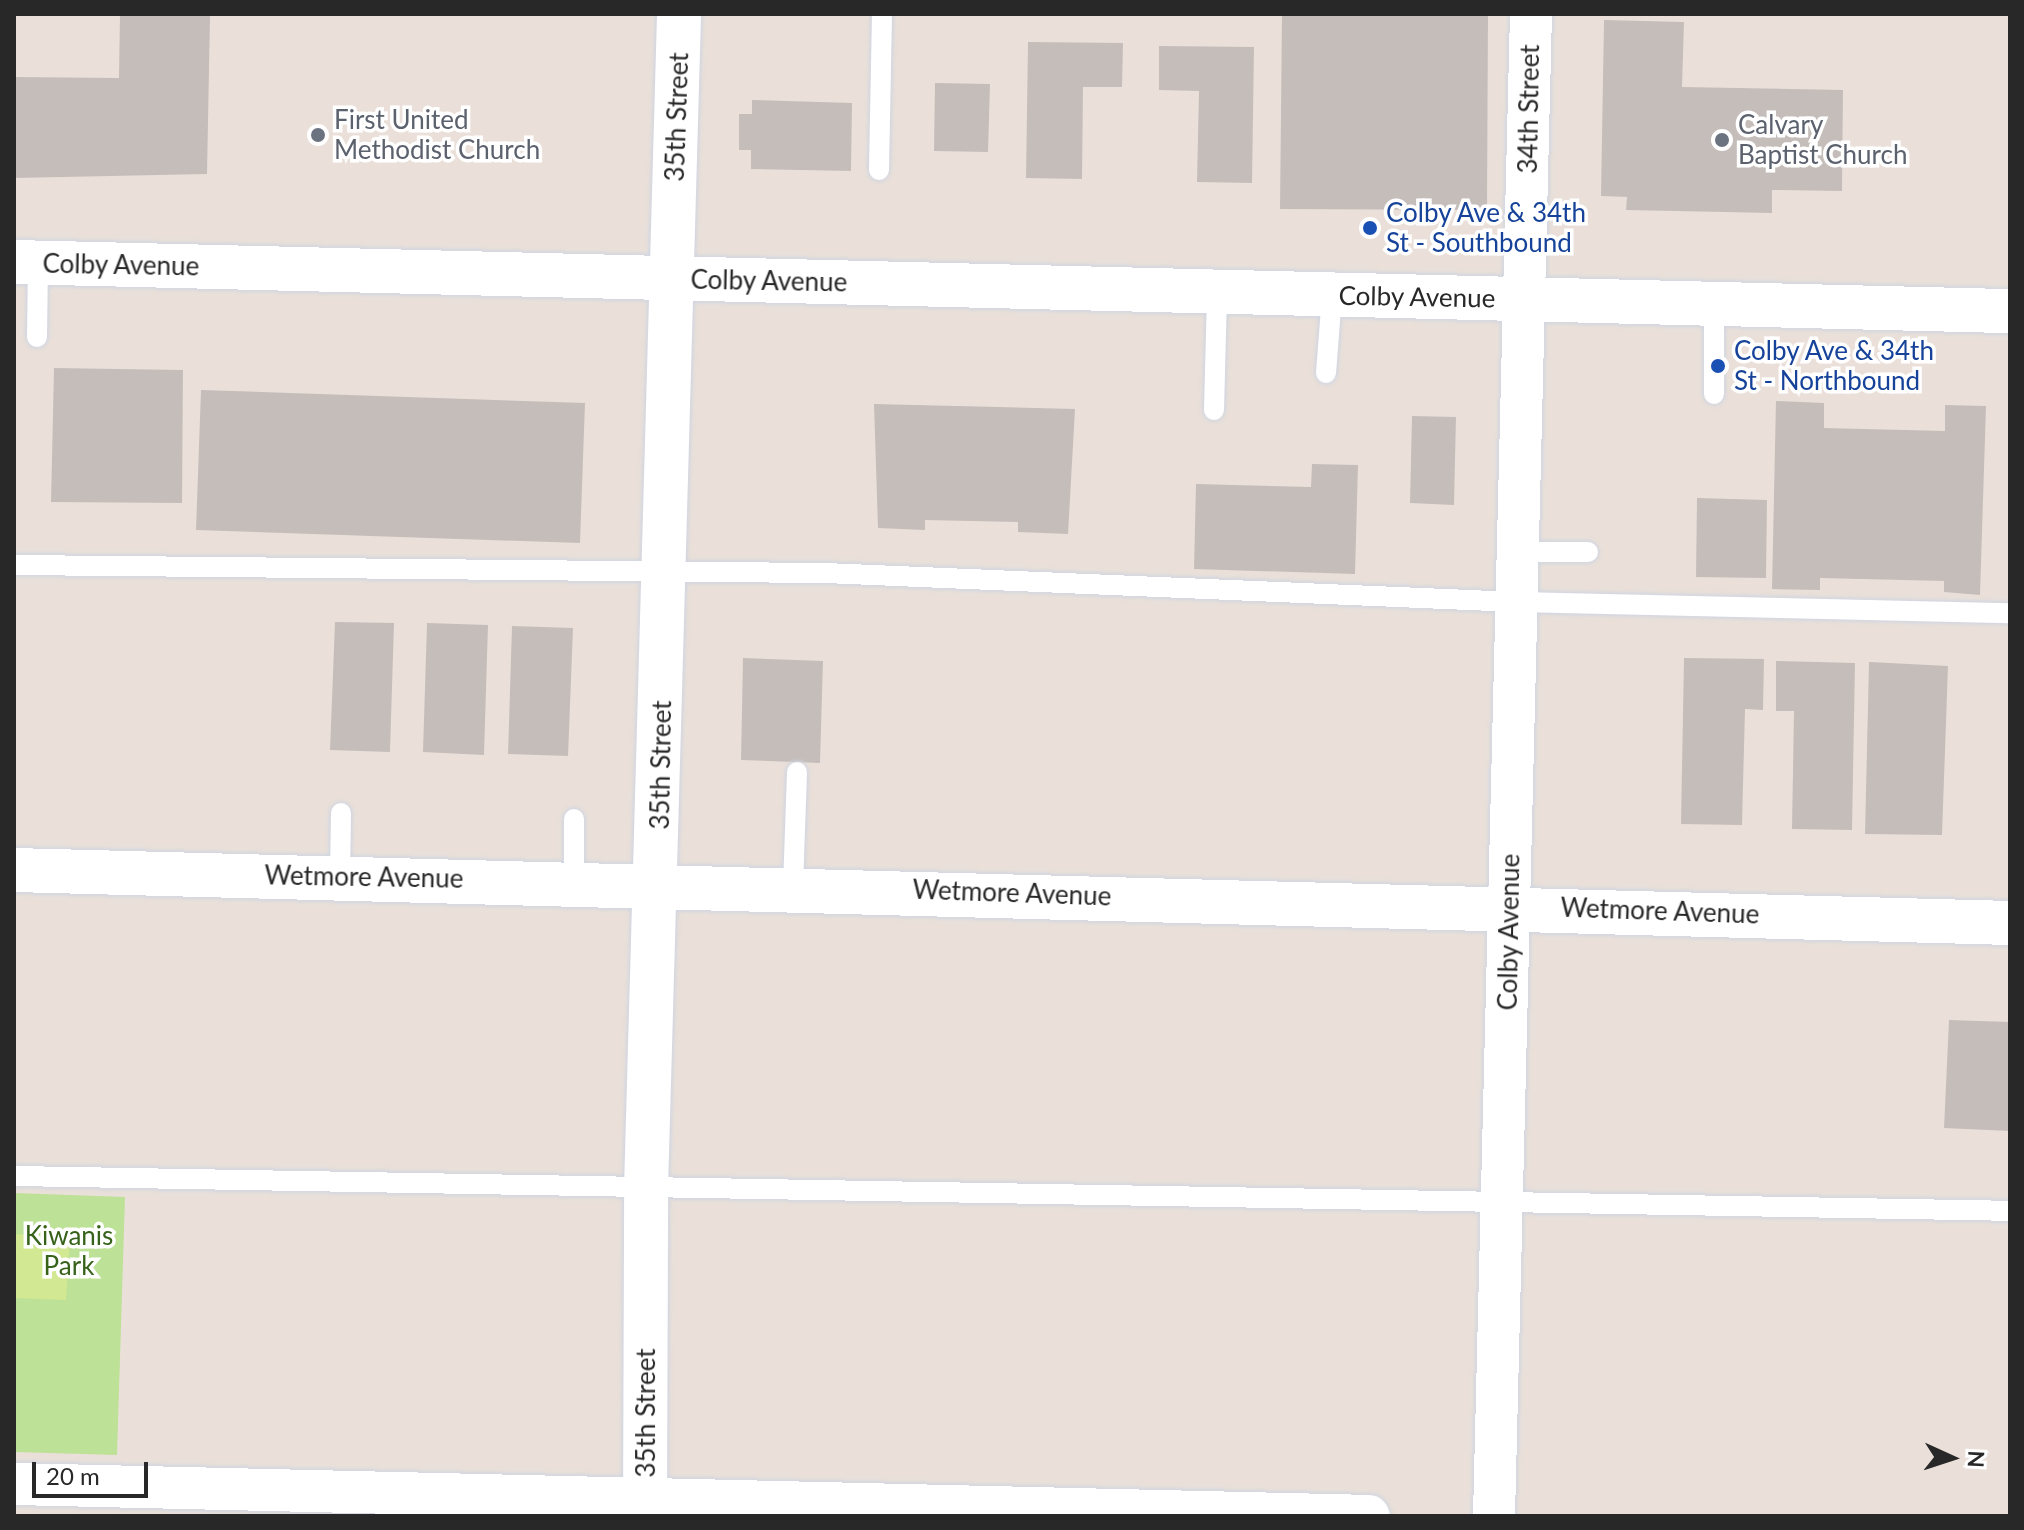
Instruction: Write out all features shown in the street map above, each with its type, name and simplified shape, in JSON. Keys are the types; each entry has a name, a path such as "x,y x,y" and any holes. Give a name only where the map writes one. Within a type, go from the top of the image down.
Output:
{"street":[{"name":"35th Street","path":"645,1508 646,1189 659,883 679,14"},
{"name":"34th Street","path":"1524,299 1531,14"},
{"name":"Colby Avenue","path":"26,262 2010,311"},
{"name":"Colby Avenue","path":"1494,1516 1524,299"},
{"name":"Wetmore Avenue","path":"14,870 659,883 2010,923"},
{"path":"14,1484 645,1508 1369,1516"}],"lane":[{"path":"879,170 882,14"},
{"path":"26,262 37,337"},
{"path":"1214,410 1217,292"},
{"path":"1326,373 1332,295"},
{"path":"1714,304 1714,394"},
{"path":"1519,552 1588,552"},
{"path":"14,565 665,570 1518,602 2010,613"},
{"path":"793,887 797,772"},
{"path":"340,876 341,813"},
{"path":"574,819 574,881"},
{"path":"14,1176 646,1189 1503,1196 2010,1211"}],"green space":[{"name":"Kiwanis Park","path":"14,1193 125,1197 117,1455 14,1452"},
{"path":"14,1234 70,1237 66,1300 14,1298"}],"building":[{"path":"120,14 210,16 207,174 14,178 14,77 119,78"},
{"path":"1282,14 1488,14 1487,210 1280,209"},
{"name":"Calvary Baptist Church","path":"1604,20 1684,22 1682,87 1843,90 1842,191 1772,190 1772,213 1626,210 1627,197 1601,196"},
{"path":"1028,42 1123,43 1122,87 1083,87 1082,179 1026,178"},
{"path":"1159,46 1254,47 1252,183 1197,182 1199,91 1159,90"},
{"path":"935,83 990,84 988,152 934,151"},
{"path":"752,100 852,103 851,171 751,169 751,150 739,150 739,114 752,114"},
{"path":"54,368 183,370 182,503 51,502"},
{"path":"201,390 585,403 580,543 196,530"},
{"path":"1776,401 1824,403 1824,428 1945,431 1945,405 1986,406 1980,595 1944,592 1944,581 1820,578 1820,590 1772,589"},
{"path":"874,404 1075,409 1068,534 1018,532 1018,522 925,520 925,530 878,528"},
{"path":"1412,416 1456,417 1454,505 1410,503"},
{"path":"1312,464 1358,465 1355,574 1194,569 1196,484 1311,487"},
{"path":"1697,498 1767,500 1766,578 1696,577"},
{"path":"335,622 394,623 390,752 330,750"},
{"path":"427,623 488,625 484,755 423,752"},
{"path":"512,626 573,628 568,756 508,754"},
{"path":"743,658 823,661 820,763 741,760"},
{"path":"1684,658 1764,659 1763,710 1745,709 1742,825 1681,824"},
{"path":"1776,661 1855,663 1852,830 1792,829 1794,711 1776,711"},
{"path":"1869,662 1948,666 1942,835 1865,834"},
{"path":"1949,1020 2010,1022 2010,1131 1944,1128"}],"place":[{"name":"First United Methodist Church","path":"318,135"},
{"name":"Calvary Baptist Church","path":"1722,140"},
{"name":"Colby Ave & 34th St - Southbound","path":"1370,228"},
{"name":"Colby Ave & 34th St - Northbound","path":"1718,366"}]}
